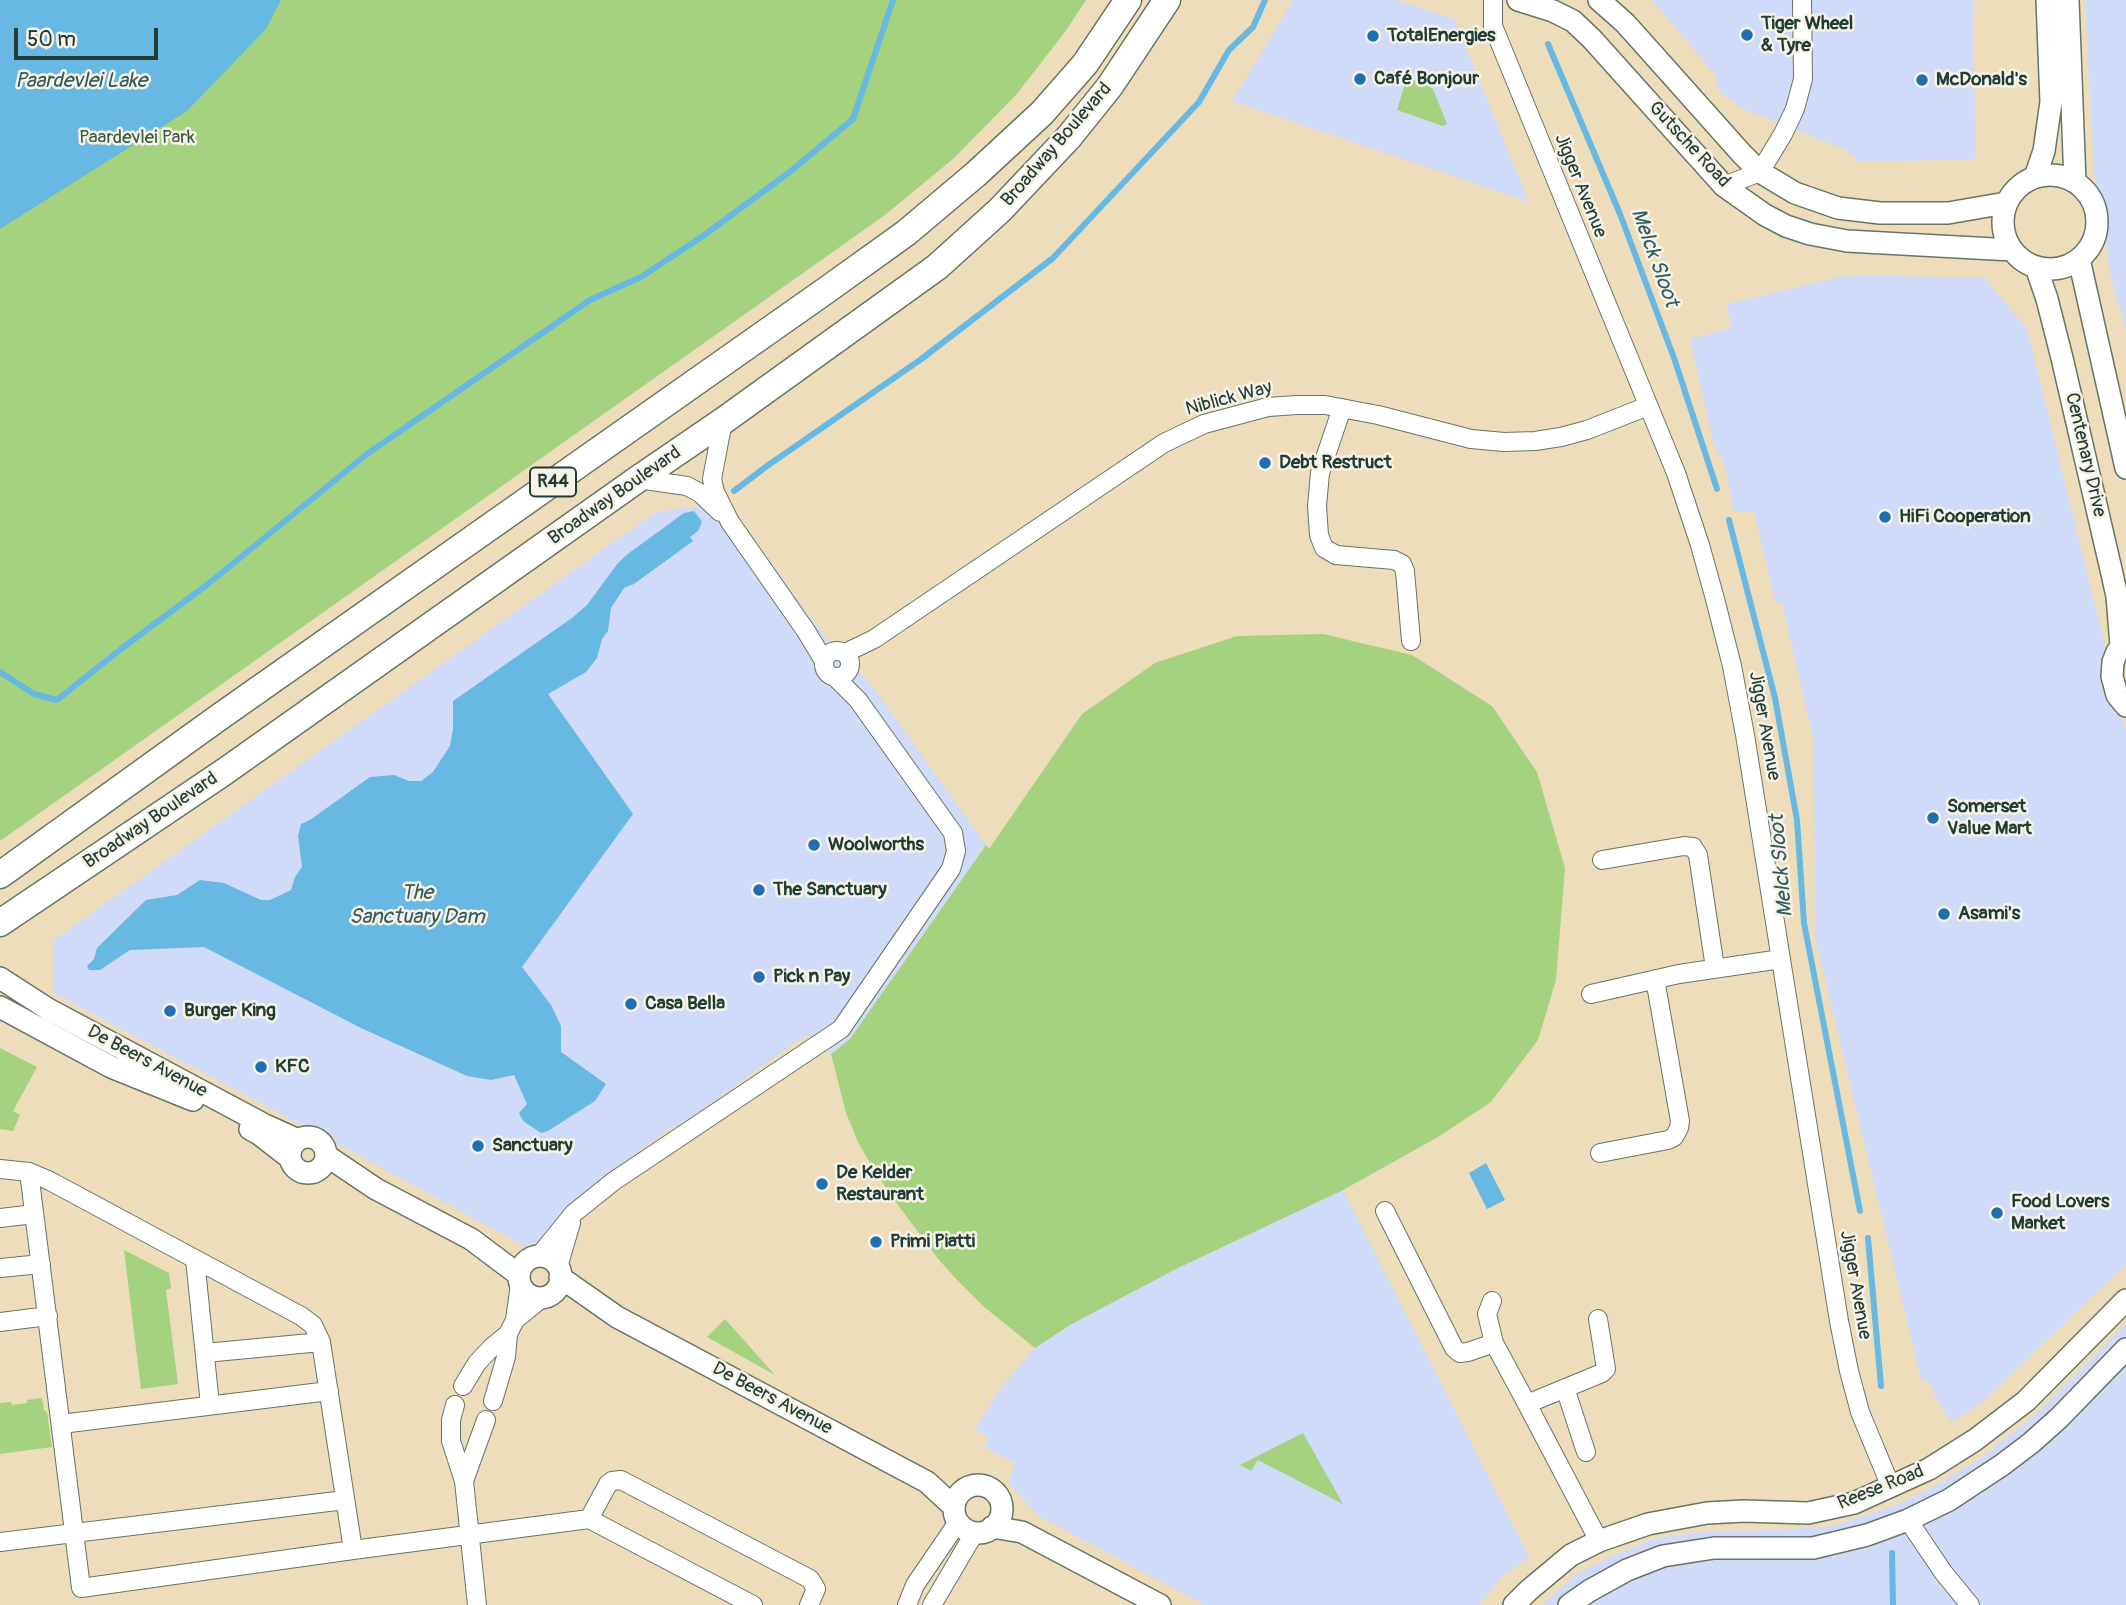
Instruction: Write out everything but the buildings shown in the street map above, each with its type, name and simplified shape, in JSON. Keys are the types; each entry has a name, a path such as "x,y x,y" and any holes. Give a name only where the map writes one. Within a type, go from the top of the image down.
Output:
{"main road":[{"name":"Broadway Boulevard","path":"0,875 906,233 1042,113 1085,64 1128,0"},
{"name":"Broadway Boulevard","path":"0,923 224,772 937,267 1000,210 1061,146 1110,86 1167,0"}],"street":[{"name":"Jigger Avenue","path":"1493,0 1493,26 1676,473 1700,545 1732,666 1849,1371 1860,1412 1891,1487"},
{"name":"Gutsche Road","path":"1518,0 1553,11 1573,22 1592,39 1724,186 1765,215 1786,226 1847,241 2012,250"},
{"name":"Gutsche Road","path":"1599,0 1625,23 1760,172 1795,193 1838,208 1880,213 1948,213 2006,204"},
{"path":"1724,186 1760,172 1783,134 1800,93 1803,63 1802,0"},
{"path":"2035,177 2044,150 2051,102 2047,0"},
{"path":"2068,0 2076,182"},
{"path":"2056,175 2076,182 2090,197 2097,215 2095,235 2088,250 2079,259 2059,268 2036,267 2027,263 2012,250 2006,239 2003,227 2006,204 2018,187 2035,177 2056,175"},
{"name":"Centenary Drive","path":"2079,259 2126,468"},
{"name":"Centenary Drive","path":"2036,267 2056,332 2117,596 2124,644 2113,662 2112,676 2114,689 2126,706"},
{"name":"Niblick Way","path":"840,663 863,653 874,639 1101,484 1183,433 1204,424 1268,407 1325,405 1378,415 1471,439 1535,441 1561,438 1587,430 1648,406"},
{"path":"1342,408 1324,457 1318,484 1319,535 1324,548 1336,555 1394,560 1404,566 1411,641"},
{"path":"493,1401 506,1357 511,1327 538,1269 574,1213 614,1181 841,1029 951,869 956,851 953,833 858,700 840,663 806,631 730,522 715,492 712,479 723,421"},
{"path":"638,479 687,486 699,493 730,522"},
{"path":"1602,860 1684,846 1693,847 1698,855 1715,968"},
{"path":"1591,994 1655,979 1781,959"},
{"name":"De Beers Avenue","path":"0,978 48,1009 265,1125 294,1149"},
{"path":"1600,1153 1668,1140 1674,1137 1679,1128 1680,1121 1655,979"},
{"name":"De Beers Avenue","path":"0,1007 111,1067 188,1098 294,1149"},
{"path":"304,1137 319,1140 324,1146 321,1164 308,1174 294,1166 294,1149 304,1137"},
{"name":"De Beers Avenue","path":"321,1164 376,1189 471,1239 538,1269 617,1317 927,1482 969,1515"},
{"path":"0,1169 29,1172 50,1181 307,1320 318,1333 321,1342 353,1550"},
{"path":"29,1172 82,1597 353,1550 589,1519 753,1605"},
{"path":"1385,1211 1454,1348 1460,1353 1468,1352 1494,1343"},
{"path":"0,1219 34,1214"},
{"path":"195,1259 210,1405"},
{"path":"0,1268 41,1264"},
{"path":"463,1386 477,1363 511,1327 555,1290 538,1269"},
{"name":"De Beers Avenue","path":"538,1269 527,1293 617,1317"},
{"name":"Reese Road","path":"1514,1605 1572,1556 1599,1541 1648,1524 1684,1516 1744,1511 1808,1513 1854,1503 1929,1469 2000,1423 2054,1374 2126,1300"},
{"path":"1492,1301 1486,1314 1494,1343 1599,1541"},
{"path":"0,1322 48,1316"},
{"path":"1528,1404 1606,1369 1598,1319"},
{"path":"205,1353 321,1342"},
{"name":"Reese Road","path":"1569,1605 1628,1570 1663,1556 1714,1548 1813,1548 1867,1535 1908,1520 1949,1500 2031,1443 2126,1349"},
{"path":"1564,1388 1586,1452"},
{"path":"61,1424 329,1391"},
{"path":"455,1405 450,1420 451,1441 464,1481 477,1605"},
{"path":"464,1481 486,1420"},
{"path":"589,1519 608,1484 621,1480 810,1578 816,1589 809,1605"},
{"path":"932,1605 956,1564 969,1515 971,1486 983,1485 995,1492 1022,1532"},
{"path":"0,1542 345,1500"},
{"path":"969,1515 998,1521 1001,1504"},
{"path":"969,1515 1022,1532 1160,1605"},
{"path":"907,1605 915,1585 969,1515"},
{"path":"1908,1520 1943,1572 1970,1605"},
{"path":"938,1553 956,1564"}],"shaded area":[{"path":"1293,0 1397,0 1454,19 1529,202 1232,101"},
{"path":"1652,0 1975,0 1976,159 1859,162 1846,150 1743,109 1719,91 1716,76"},
{"path":"2085,0 2126,0 2126,330 2111,278 2094,173"},
{"path":"1848,275 1985,278 2027,329 2126,731 2126,1264 1986,1399 1952,1423 1935,1398 1932,1384 1921,1379 1815,937 1814,742 1782,602 1776,604 1754,512 1735,512 1724,463 1714,445 1690,339 1732,328 1727,304"},
{"path":"728,502 818,628 872,686 986,845 850,1039 831,1054 806,1035 683,1123 667,1130 591,1187 568,1207 543,1238 526,1247 53,993 54,940 656,512"},
{"path":"1343,1190 1529,1557 1504,1575 1479,1605 1205,1605 1040,1517 1008,1483 1015,1463 984,1447 990,1438 975,1429 999,1390 1035,1348 1070,1325 1176,1269"},
{"path":"2126,1324 2126,1605 1542,1605 1575,1575 1656,1538 1711,1531 1834,1526 1899,1504 1985,1455 2037,1413"}],"green space":[{"name":"Paardevlei Park","path":"0,0 1086,0 1016,95 953,159 885,215 0,841"},
{"path":"1407,77 1433,89 1447,124 1443,126 1397,110"},
{"path":"1323,634 1412,655 1492,706 1537,772 1565,868 1556,980 1538,1040 1491,1102 1438,1137 1343,1190 1176,1269 1070,1325 1035,1348 983,1306 959,1282 895,1201 858,1142 846,1113 831,1054 850,1039 986,845 989,849 1082,714 1155,663 1237,636"},
{"path":"0,1048 37,1067 13,1111 20,1115 13,1131 0,1129"},
{"path":"124,1250 169,1273 171,1288 166,1290 178,1384 141,1389"},
{"path":"725,1319 775,1375 707,1337"},
{"path":"42,1398 52,1447 0,1454 0,1403 11,1402 12,1405"},
{"path":"1303,1433 1343,1504 1258,1460 1251,1471 1240,1465"}],"water":[{"name":"Paardevlei Lake","path":"0,0 281,0 266,29 187,111 0,229"},
{"name":"The Sanctuary Dam","path":"694,511 702,522 698,531 690,537 693,541 634,584 624,588 611,608 608,631 602,639 597,658 586,672 548,694 633,814 522,967 551,1005 561,1026 561,1052 606,1084 595,1101 541,1133 523,1121 519,1113 527,1104 514,1075 491,1080 467,1076 361,1028 204,947 130,950 100,970 89,970 87,966 94,959 97,948 146,900 177,895 200,880 224,883 261,900 270,900 291,890 302,867 298,836 301,824 370,777 394,775 409,781 421,781 433,772 450,746 453,701 572,618 587,605 618,563 629,553 684,513"},
{"path":"1486,1163 1505,1200 1487,1209 1469,1173"}],"waterway":[{"path":"0,672 34,694 57,700 208,584 367,454 590,300 641,277 703,236 791,171 853,119 893,0"},
{"path":"734,491 920,360 1053,258 1199,102 1229,50 1253,27 1265,0"},
{"name":"Melck Sloot","path":"1548,44 1620,214 1674,358 1717,489"},
{"name":"Melck Sloot","path":"1729,520 1775,698 1797,820 1804,923 1860,1211"},
{"name":"Melck Sloot","path":"1868,1238 1881,1386"},
{"name":"Melck Sloot","path":"1892,1553 1893,1605"}],"place":[{"name":"Tiger Wheel & Tyre","path":"1747,35"},
{"name":"TotalEnergies","path":"1373,36"},
{"name":"Café Bonjour","path":"1360,79"},
{"name":"McDonald's","path":"1922,80"},
{"name":"Debt Restruct","path":"1265,463"},
{"name":"HiFi Cooperation","path":"1885,517"},
{"name":"Somerset Value Mart","path":"1933,818"},
{"name":"Woolworths","path":"814,845"},
{"name":"The Sanctuary","path":"759,890"},
{"name":"Asami's","path":"1944,914"},
{"name":"Pick n Pay","path":"759,977"},
{"name":"Casa Bella","path":"631,1004"},
{"name":"Burger King","path":"170,1011"},
{"name":"KFC","path":"261,1067"},
{"name":"Sanctuary","path":"478,1146"},
{"name":"De Kelder Restaurant","path":"822,1184"},
{"name":"Food Lovers Market","path":"1997,1213"},
{"name":"Primi Piatti","path":"876,1242"}]}
